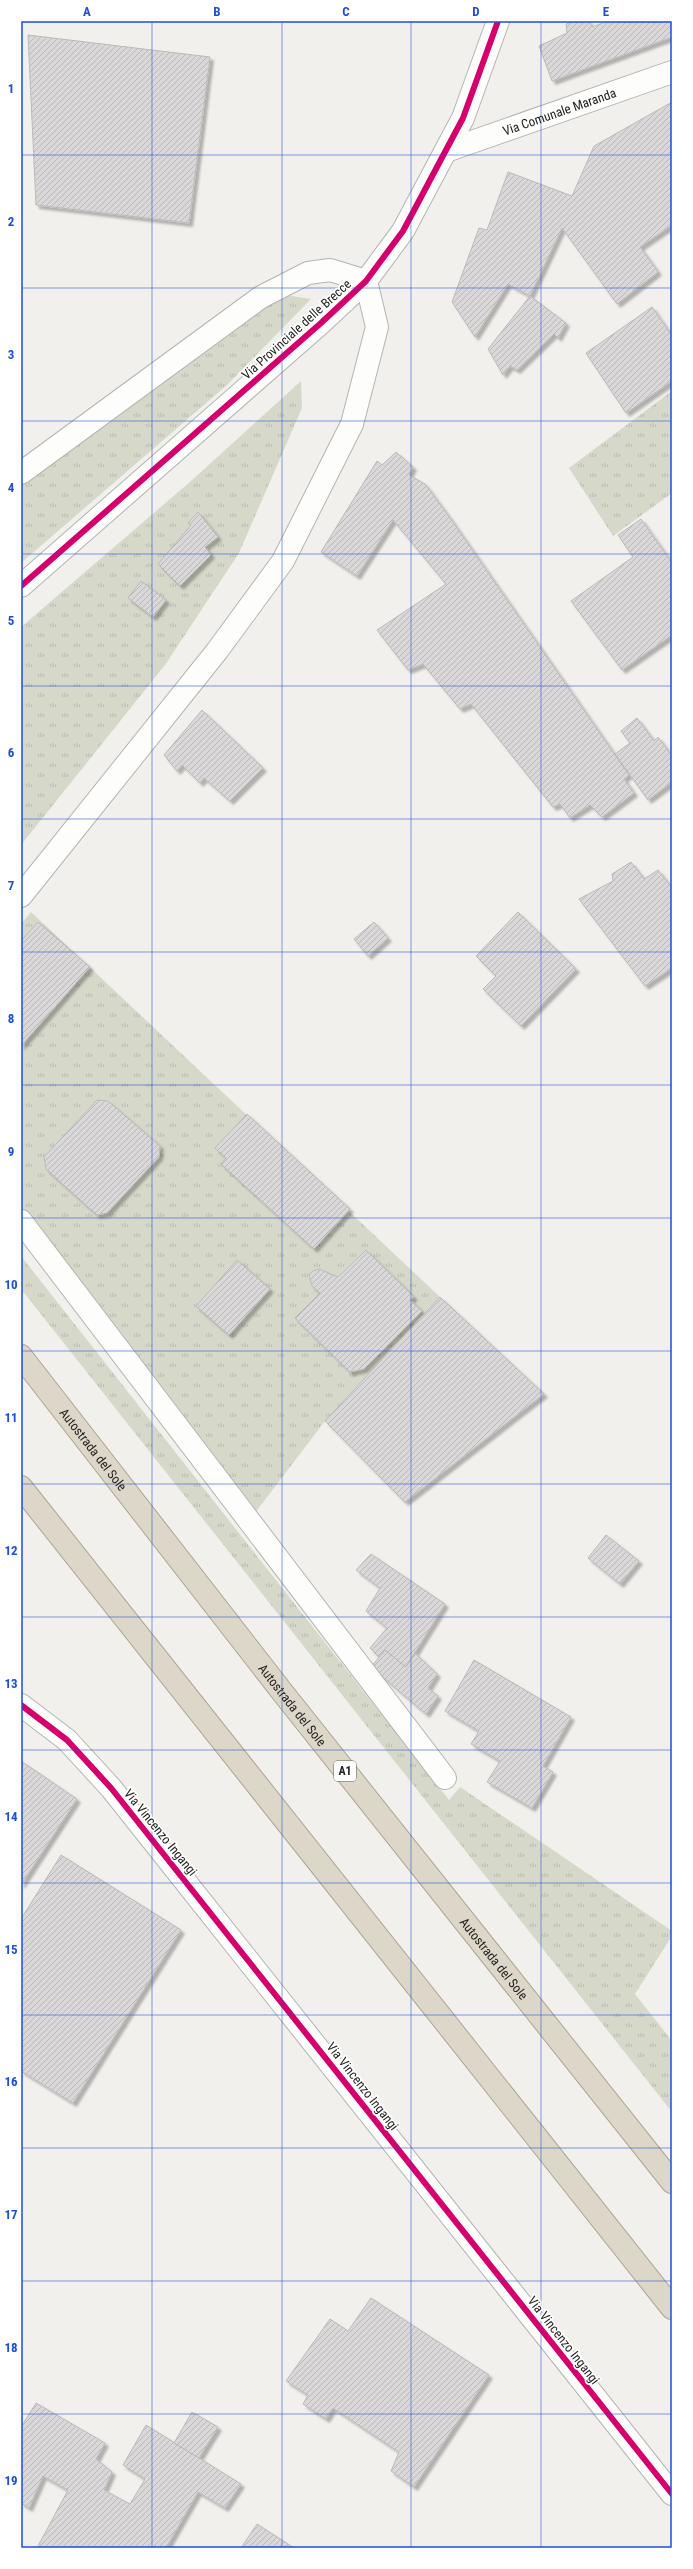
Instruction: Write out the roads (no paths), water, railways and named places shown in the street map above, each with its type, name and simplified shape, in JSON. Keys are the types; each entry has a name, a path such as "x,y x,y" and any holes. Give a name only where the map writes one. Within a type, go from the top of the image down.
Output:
{"highway":[{"name":"Autostrada del Sole","path":"21,1356 278,1687 672,2182"},
{"path":"21,1487 672,2308"}],"street":[{"name":"Via Provinciale delle Brecce","path":"21,586 321,323 366,281 403,231 463,118 498,21"},
{"name":"Via Comunale Maranda","path":"446,151 672,72"},
{"path":"21,473 261,297 308,273 330,270 366,281 378,328 352,424 283,561 217,651 21,896"},
{"path":"21,1221 445,1778"},
{"name":"Via Vincenzo Ingangi","path":"21,1706 67,1740 111,1788 672,2494"}]}
